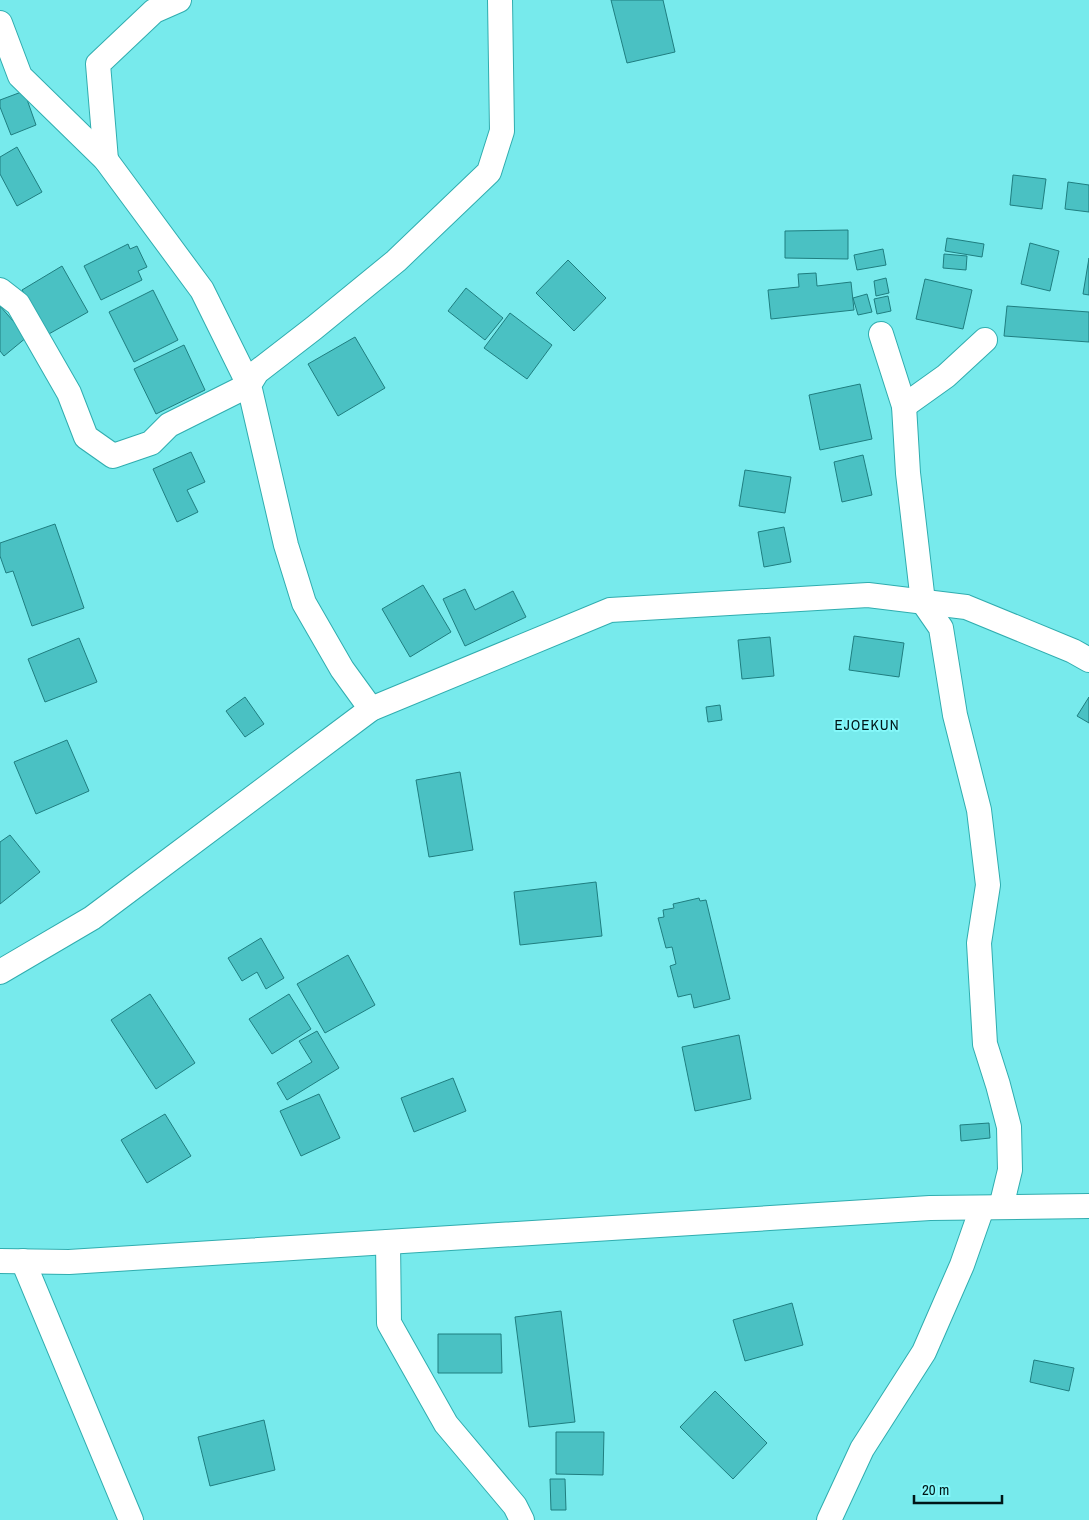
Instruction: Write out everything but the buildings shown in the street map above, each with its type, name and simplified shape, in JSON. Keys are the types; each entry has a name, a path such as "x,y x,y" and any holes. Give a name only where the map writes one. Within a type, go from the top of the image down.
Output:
{"street":[{"path":"106,160 98,64 154,11 179,0"},
{"path":"0,290 18,304 69,393 86,436 113,456 151,443 168,426 249,386 258,372 396,261 489,172 502,131 500,0"},
{"path":"0,23 20,76 106,160 202,290 249,386 286,545 304,603 342,669 371,710"},
{"path":"830,1520 862,1449 924,1352 962,1265 1010,1170 1008,1127 998,1085 985,1044 979,943 988,884 979,810 955,715 942,628 923,602 908,473 904,406 881,334"},
{"path":"904,406 946,376 985,340"},
{"path":"0,972 92,918 371,710 610,610 868,595 966,607 1073,650 1089,660"},
{"path":"131,1520 12,1261 69,1262 920,1209 1089,1206"},
{"path":"388,1242 389,1323 446,1424 515,1506 522,1520"}],"district":[{"name":"EJOEKUN","path":"867,724"}]}
